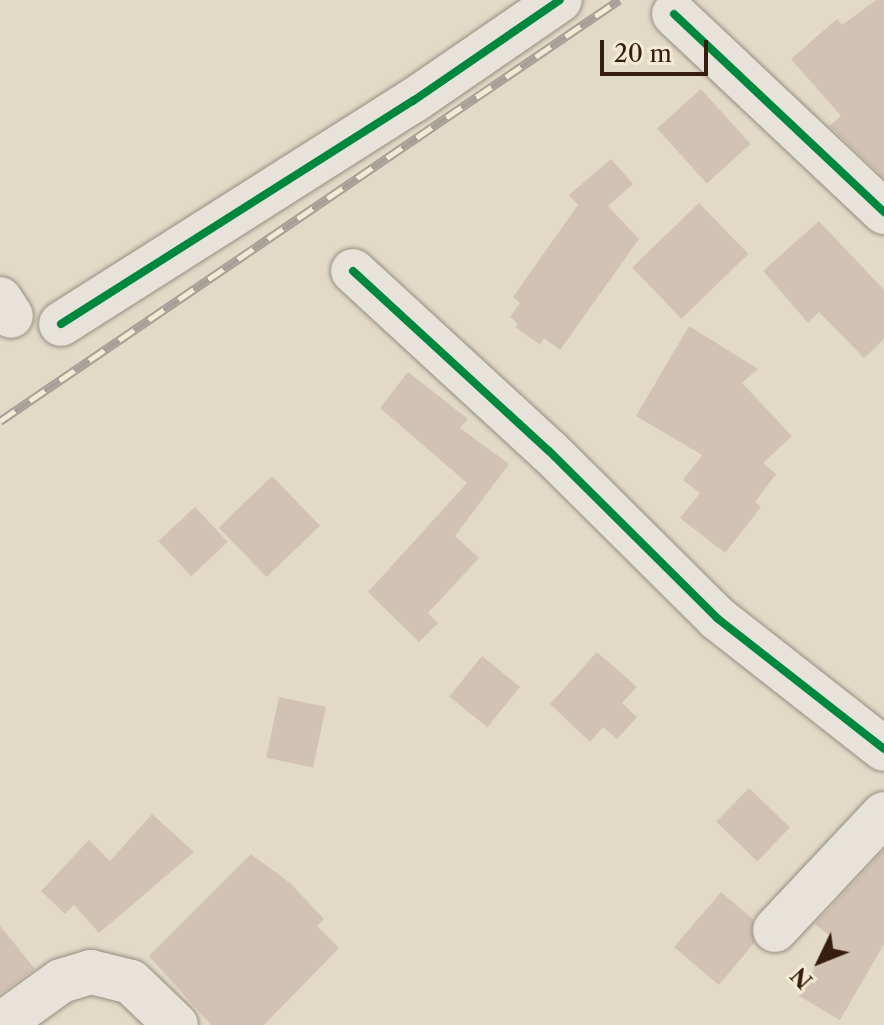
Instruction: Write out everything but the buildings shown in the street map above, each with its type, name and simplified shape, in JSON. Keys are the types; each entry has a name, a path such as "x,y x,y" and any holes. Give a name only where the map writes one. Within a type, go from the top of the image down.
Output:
{"street":[{"path":"61,324 413,101 560,0"},
{"path":"674,14 884,212"},
{"path":"353,271 549,451 717,618 884,749"},
{"path":"775,930 884,814"},
{"path":"0,1025 61,981 91,972 131,982 176,1025"}],"railway":[{"path":"0,421 619,0"}],"cycle path":[{"path":"61,324 413,101 560,0"},
{"path":"674,14 884,212"},
{"path":"353,271 549,451 717,618 884,749"}]}
